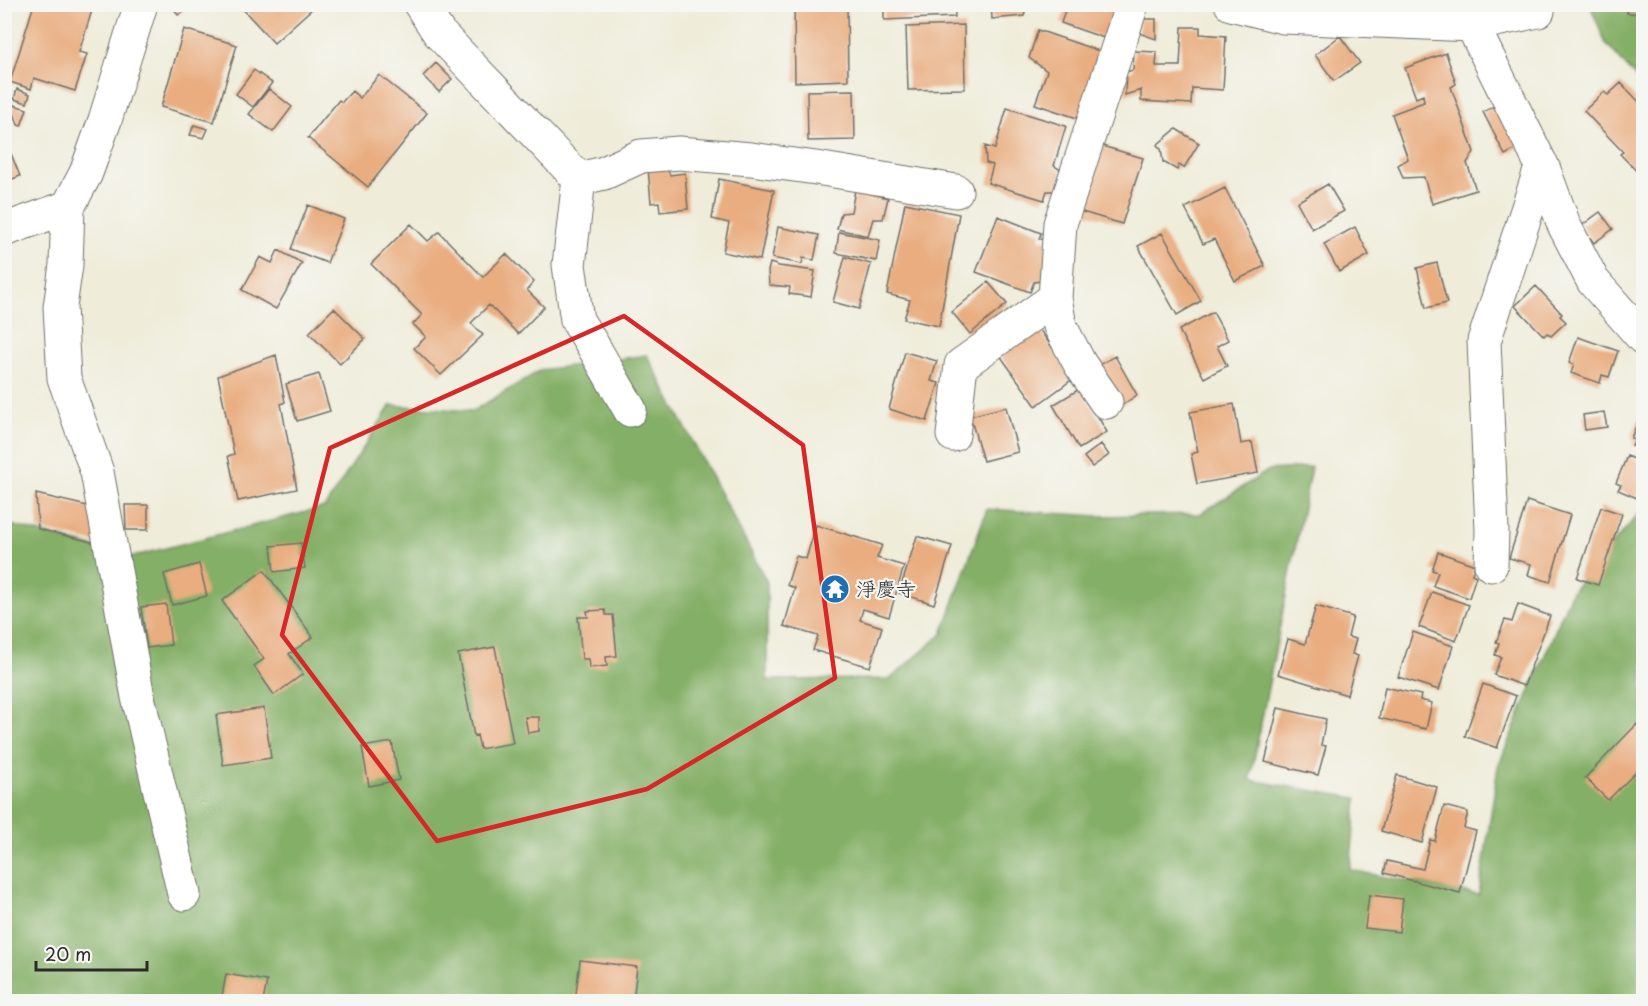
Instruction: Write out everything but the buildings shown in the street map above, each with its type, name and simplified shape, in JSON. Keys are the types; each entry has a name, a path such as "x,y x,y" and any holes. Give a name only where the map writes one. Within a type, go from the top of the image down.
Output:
{"street":[{"path":"141,4 102,131 86,172 68,207 66,265 60,307 64,378 97,472 138,698 184,894"},
{"path":"420,4 439,33 579,179"},
{"path":"1106,402 1080,364 1060,326 1054,298 1060,224 1132,4"},
{"path":"1231,4 1283,16 1472,25 1538,11"},
{"path":"1472,25 1542,165 1563,225 1593,281 1643,338"},
{"path":"579,179 604,173 641,156 679,153 751,159 956,191"},
{"path":"1491,564 1492,530 1484,341 1542,165"},
{"path":"579,179 569,265 577,320 630,410"},
{"path":"4,230 68,207"},
{"path":"953,435 961,365 1054,298"}],"highlighted area":[{"path":"624,316 803,445 835,678 647,789 437,841 282,635 330,448"}],"green space":[{"path":"1590,5 1643,5 1643,86 1605,42"},
{"path":"647,355 767,582 767,680 890,679 942,634 987,509 1099,516 1200,514 1269,470 1311,467 1250,780 1357,798 1350,870 1479,895 1498,766 1572,591 1643,509 1643,1001 5,1001 4,523 131,557 325,507 391,405 473,411 541,370"}],"place":[{"name":"淨慶寺","path":"835,589"}]}
